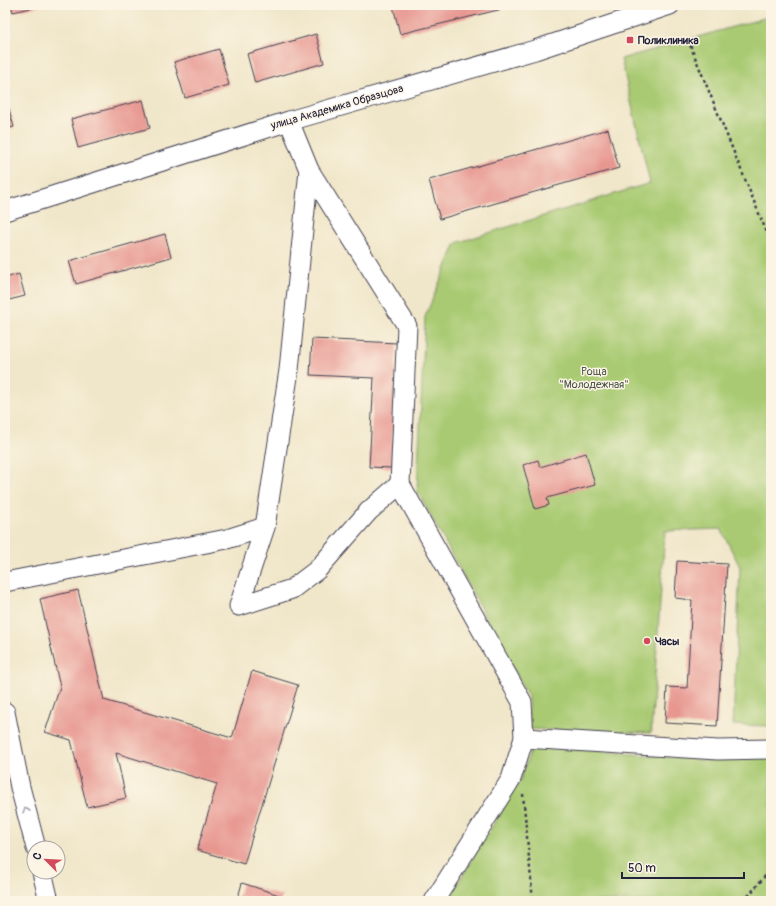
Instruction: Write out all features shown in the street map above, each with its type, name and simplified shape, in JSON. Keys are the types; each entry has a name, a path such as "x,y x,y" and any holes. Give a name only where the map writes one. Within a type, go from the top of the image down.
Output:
{"street":[{"name":"улица Академика Образцова","path":"5,211 289,121 535,50 670,5"},
{"path":"289,121 308,170 407,326 400,484 522,702 524,738 511,778 434,901"},
{"path":"308,170 289,370 265,527 239,606 292,589 317,570 370,511 400,484"},
{"path":"5,582 227,539 265,527"},
{"path":"5,712 13,790 33,840"},
{"path":"524,738 718,750 771,749"},
{"path":"44,880 49,901"}],"path":[{"path":"688,40 771,242"},
{"path":"523,792 533,901"},
{"path":"744,901 771,869"}],"green space":[{"name":"Роща \"Молодежная\"","path":"771,16 771,726 733,725 740,567 721,529 665,531 651,733 529,729 528,696 417,490 425,317 456,243 650,183 621,59"},
{"path":"532,745 712,761 771,755 771,901 447,901 521,779"}],"building":[{"path":"11,5 40,5 40,6 13,12"},
{"path":"501,5 502,9 400,34 393,6"},
{"path":"316,34 324,63 255,83 247,54"},
{"path":"219,49 229,85 185,98 174,62"},
{"path":"5,95 14,127 5,129"},
{"path":"143,100 150,128 78,148 71,119"},
{"path":"608,129 619,168 440,219 429,180"},
{"path":"165,234 171,257 76,284 69,261"},
{"path":"19,274 25,296 5,301 5,278"},
{"path":"312,339 397,343 391,468 369,467 374,378 310,375"},
{"path":"586,453 595,485 547,498 549,505 535,509 523,465 538,460 540,467"},
{"path":"677,561 727,564 717,726 665,723 667,687 687,688 692,600 675,598"},
{"path":"78,590 104,700 232,738 252,671 298,685 244,864 197,850 217,784 116,753 126,798 87,807 71,740 45,732 60,687 40,599"},
{"path":"242,883 282,896 280,901 237,901"}],"place":[{"name":"Поликлиника","path":"630,40"},
{"name":"Часы","path":"647,641"}]}
